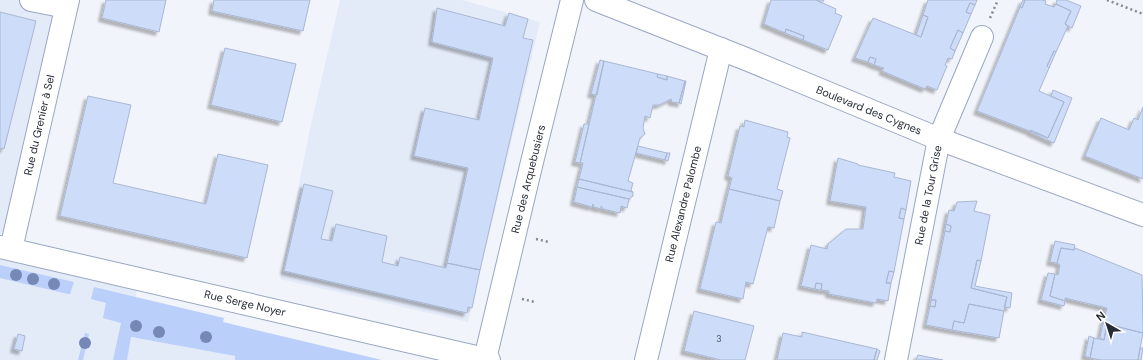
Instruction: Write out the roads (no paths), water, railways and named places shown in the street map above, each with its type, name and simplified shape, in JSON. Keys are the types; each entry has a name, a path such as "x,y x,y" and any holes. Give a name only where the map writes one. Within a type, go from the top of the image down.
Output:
{"street":[{"path":"31,0 67,3"},
{"name":"Rue des Arquebusiers","path":"487,360 532,162 572,0"},
{"name":"Boulevard des Cygnes","path":"596,0 940,139 1143,215"},
{"name":"Rue du Grenier à Sel","path":"5,248 67,3"},
{"name":"Rue de la Tour Grise","path":"896,360 940,139 982,37"},
{"name":"Rue Alexandre Palombe","path":"646,360 720,49"},
{"name":"Rue Serge Noyer","path":"5,248 487,360"}]}
